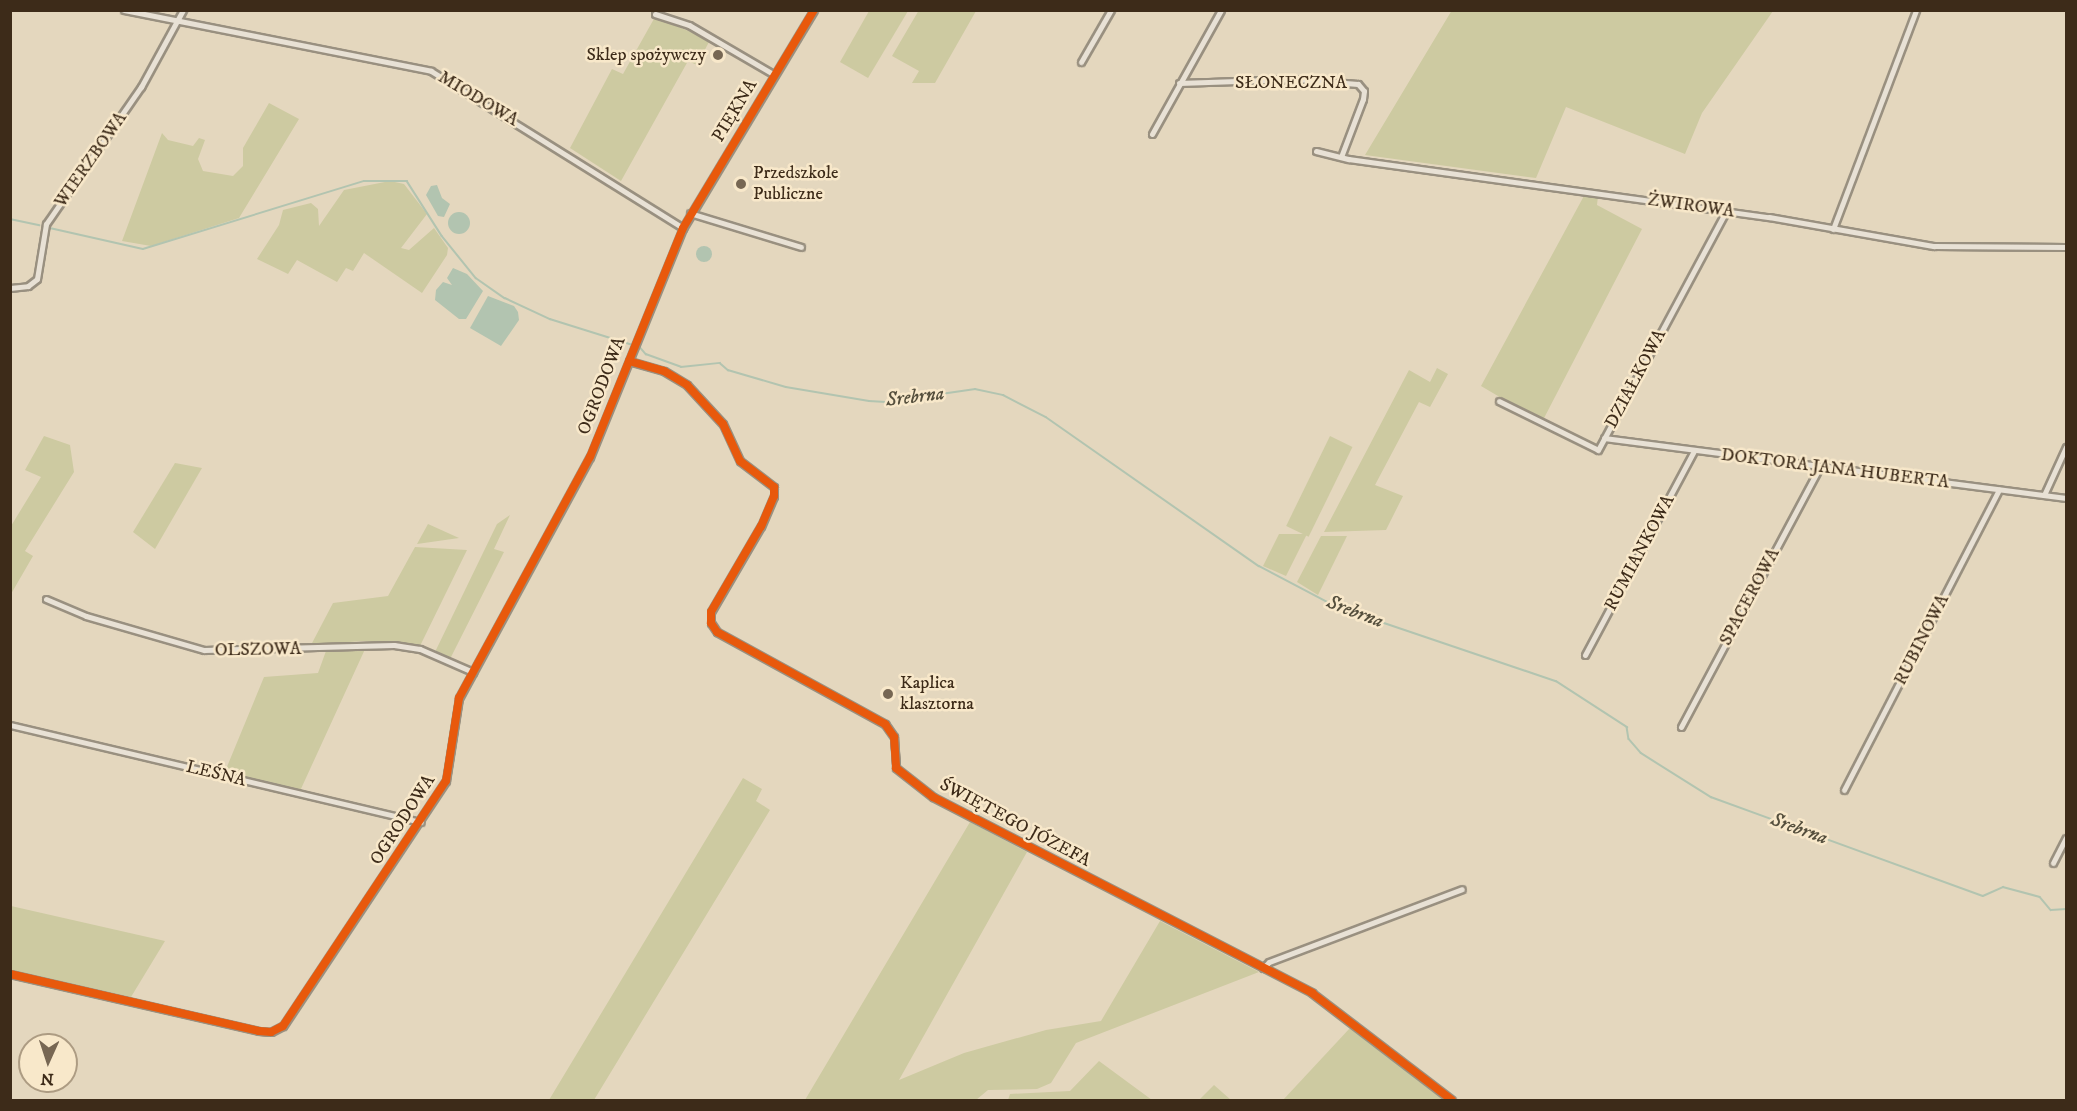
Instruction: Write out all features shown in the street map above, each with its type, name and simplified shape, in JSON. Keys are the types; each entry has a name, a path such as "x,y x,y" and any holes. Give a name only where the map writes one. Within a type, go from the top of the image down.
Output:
{"street":[{"name":"MIODOWA","path":"124,10 436,73 683,228"},
{"path":"177,21 183,10"},
{"name":"PIĘKNA","path":"683,228 814,10"},
{"path":"1081,62 1111,10"},
{"path":"1152,134 1221,10"},
{"path":"1833,229 1916,10"},
{"path":"655,14 698,30 775,75"},
{"name":"WIERZBOWA","path":"10,288 28,286 37,279 46,224 141,87 177,21"},
{"name":"SŁONECZNA","path":"1179,83 1296,80 1358,84 1364,91 1363,99 1341,157"},
{"name":"ŻWIROWA","path":"1316,151 1341,157 1726,211 1934,246 2067,247"},
{"name":"DZIAŁKOWA","path":"1498,400 1589,448 1598,450 1726,211"},
{"path":"690,213 801,247"},
{"name":"OGRODOWA","path":"10,974 274,1031 287,1020 421,822 449,773 455,710 473,672 590,457 683,228"},
{"name":"ŚWIĘTEGO JÓZEFA","path":"629,362 664,371 691,388 723,424 742,463 774,489 761,526 711,612 711,623 717,632 885,724 894,737 896,768 947,806 1312,993 1452,1101"},
{"name":"DOKTORA JANA HUBERTA","path":"1604,438 2067,498"},
{"path":"2044,495 2067,447"},
{"name":"RUMIANKOWA","path":"1585,655 1694,451"},
{"name":"SPACEROWA","path":"1681,727 1820,467"},
{"name":"RUBINOWA","path":"1844,790 1999,490"},
{"name":"OLSZOWA","path":"46,599 89,617 204,650 394,645 420,649 473,672"},
{"name":"LEŚNA","path":"10,725 421,822"},
{"path":"2054,863 2067,838"},
{"path":"1263,968 1269,962 1462,889"}],"shaded area":[{"path":"919,10 976,11 935,83 912,83 919,71 892,56"},
{"path":"1452,10 1773,11 1702,113 1685,154 1566,107 1536,178 1365,155"},
{"path":"869,11 908,11 868,78 840,62"},
{"path":"655,17 710,40 697,65 688,61 621,181 570,148 612,69 623,74"},
{"path":"269,103 299,119 239,218 151,246 122,241 162,133 168,140 193,146 199,138 205,140 198,159 203,171 233,176 243,166 243,148"},
{"path":"390,181 404,184 427,214 401,248 409,250 434,228 448,248 447,255 422,293 364,253 353,271 346,268 337,282 297,260 288,274 257,259 279,225 283,210 311,203 318,209 319,226 344,190"},
{"path":"437,185 442,198 450,204 444,217 438,216 426,195 431,186"},
{"path":"1585,194 1598,196 1597,205 1642,229 1542,422 1481,386"},
{"path":"459,212 469,219 470,223 463,233 459,234 449,227 448,223 455,213"},
{"path":"701,246 707,246 712,254 710,260 701,262 696,257 696,251"},
{"path":"453,268 467,274 483,291 466,319 459,319 435,300 436,290 443,282 452,285 447,278"},
{"path":"488,296 514,306 518,312 519,320 501,346 470,328"},
{"path":"1437,368 1448,374 1430,407 1419,402 1375,485 1403,496 1386,530 1324,532 1409,370 1430,382"},
{"path":"44,436 70,445 74,472 25,551 33,556 11,594 11,526 41,477 25,470"},
{"path":"1330,436 1352,447 1309,537 1286,526"},
{"path":"175,463 202,468 155,549 133,532"},
{"path":"510,515 494,549 504,552 450,659 435,652 497,524"},
{"path":"428,524 459,538 417,544"},
{"path":"1279,534 1307,534 1286,576 1263,566"},
{"path":"1321,536 1347,536 1318,595 1297,582"},
{"path":"415,547 467,550 420,646 363,641 311,645 333,603 388,596"},
{"path":"366,647 300,791 224,774 264,677 318,673 326,651"},
{"path":"743,778 762,789 756,801 770,810 594,1100 549,1100"},
{"path":"970,822 1027,852 899,1080 964,1053 1046,1030 1101,1021 1160,921 1259,972 1076,1043 1051,1083 1037,1089 988,1090 976,1100 805,1100"},
{"path":"11,906 165,941 131,997 11,970"},
{"path":"1350,1028 1445,1100 1283,1100"},
{"path":"1099,1061 1152,1100 1008,1100 1010,1094 1070,1091"},
{"path":"1214,1085 1231,1100 1199,1100"}],"waterway":[{"path":"50,228 143,249 364,181 407,181 442,236 476,278 505,298 550,319 630,344"},
{"path":"10,219 39,225"},
{"name":"Srebrna","path":"639,346 646,354 681,367 720,363 728,370 786,387 869,401 886,402 975,389 1003,395 1046,417 1259,566 1337,607 1556,681 1627,727 1629,739 1641,753 1711,797 1983,896 2003,887 2040,897 2051,910 2066,909"}],"cycle path":[{"path":"10,974 259,1031 271,1032 283,1026 446,781 459,698 590,457 683,228 814,10"},
{"path":"629,361 664,371 687,385 723,424 740,461 774,487 774,496 761,526 711,612 711,623 717,632 885,724 894,737 896,768 933,797 1312,993 1452,1100"}],"place":[{"name":"Sklep spożywczy","path":"718,55"},
{"name":"Przedszkole Publiczne","path":"741,184"},
{"name":"Kaplica klasztorna","path":"888,694"}]}
